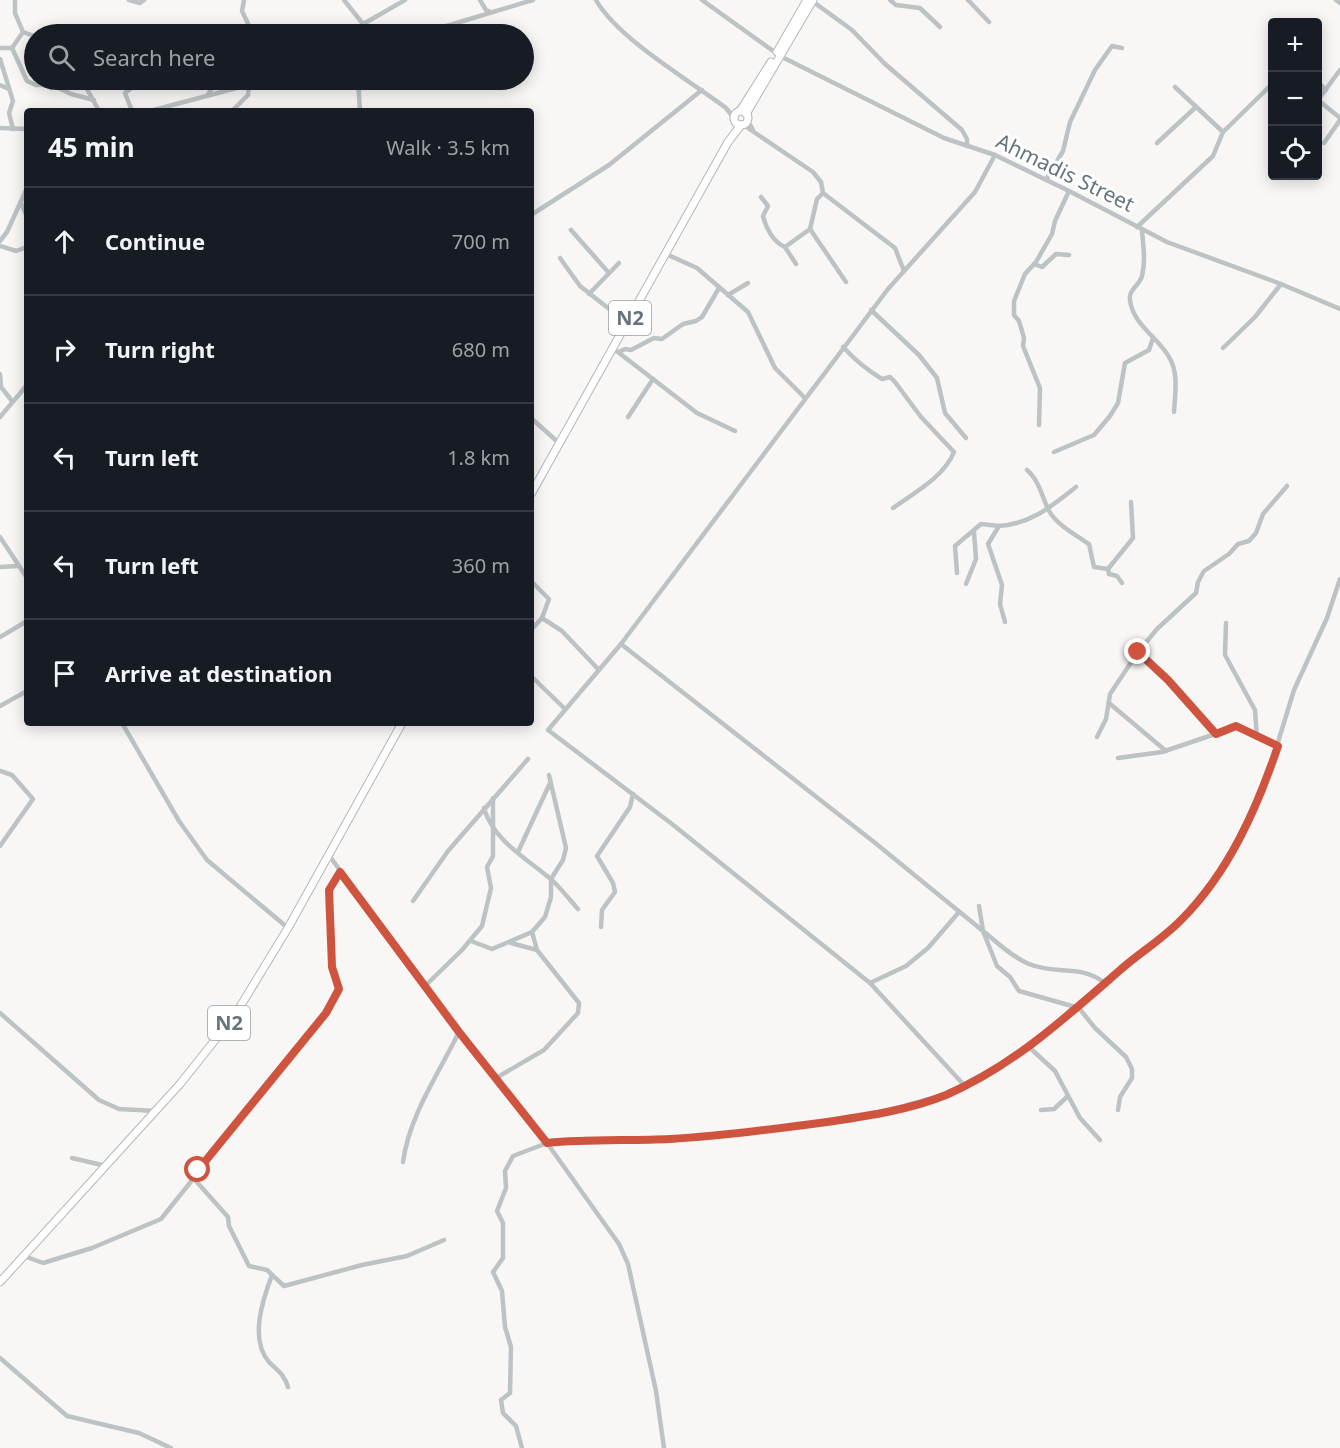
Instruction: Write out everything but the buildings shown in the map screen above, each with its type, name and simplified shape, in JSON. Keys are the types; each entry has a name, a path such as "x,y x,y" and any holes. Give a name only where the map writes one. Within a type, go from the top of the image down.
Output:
{"highway":[{"name":"N2","path":"534,489 616,351 627,323 728,141 811,0"},
{"name":"N2","path":"0,1282 202,1059 235,1015 288,928 327,853 400,726"}],"street":[{"path":"12,48 23,32 15,13 15,0"},
{"path":"129,0 140,3 144,0"},
{"path":"244,0 242,11 248,24"},
{"path":"344,0 365,23 405,0"},
{"path":"480,0 486,10 491,12"},
{"path":"452,24 533,0"},
{"path":"596,0 602,10 629,36 741,118 755,132 813,172 820,182 823,193 894,248 904,271"},
{"name":"Ahmadis Street","path":"702,0 778,54 935,133 995,155 1176,245 1281,284 1340,309"},
{"path":"811,0 852,30 885,64 962,130 968,146"},
{"path":"890,0 896,5 920,8 940,27"},
{"path":"968,0 989,22"},
{"path":"1336,0 1340,3"},
{"path":"1046,180 1063,151 1070,122 1095,70 1112,46 1122,48"},
{"path":"0,48 12,48"},
{"path":"12,48 24,74"},
{"path":"0,59 13,101 9,113 13,129"},
{"path":"1322,94 1340,70"},
{"path":"0,85 9,89"},
{"path":"1322,86 1326,90"},
{"path":"1175,87 1223,132"},
{"path":"1137,227 1213,156 1223,132 1268,88"},
{"path":"63,90 94,100"},
{"path":"88,90 98,108"},
{"path":"129,90 124,93 131,108"},
{"path":"207,96 211,90"},
{"path":"161,108 230,90"},
{"path":"235,108 248,94 248,90"},
{"path":"359,90 360,108"},
{"path":"534,213 609,165 702,90"},
{"path":"1322,104 1340,119 1324,143"},
{"path":"1157,143 1196,106"},
{"path":"0,128 24,129"},
{"path":"964,1085 870,983 633,794 548,730 564,708 621,644 661,588 729,504 872,310 975,192 995,155"},
{"path":"1039,425 1040,388 1023,346 1024,338 1019,321 1014,315 1014,301 1025,274 1034,264 1052,234 1055,221 1069,191"},
{"path":"785,247 810,229 817,199 823,193"},
{"path":"24,196 0,244 16,252 24,248"},
{"path":"761,197 768,206 763,216 767,229 778,243 785,247 796,264"},
{"path":"21,203 24,210"},
{"path":"810,229 846,282"},
{"path":"572,230 609,273"},
{"path":"1143,230 1146,260 1142,279 1130,295 1130,301 1137,319 1170,357 1174,369 1174,412"},
{"path":"666,254 697,268 752,318 775,368 805,398"},
{"path":"1034,264 1042,267 1056,254 1069,255"},
{"path":"560,258 589,294 627,323"},
{"path":"589,294 619,263"},
{"path":"728,295 748,283"},
{"path":"1223,348 1255,317 1281,284"},
{"path":"616,351 631,350 654,338 662,339 683,324 696,321 702,317 719,288"},
{"path":"872,310 920,355 936,378 945,413 950,422 966,438"},
{"path":"1054,452 1094,435 1118,403 1125,363 1149,350 1153,338"},
{"path":"843,347 858,363 864,364 874,374 882,379 890,377 921,417 954,452 939,472 918,492 893,508"},
{"path":"616,351 697,413 735,431"},
{"path":"0,374 1,387 12,401"},
{"path":"628,417 653,379"},
{"path":"0,417 24,388"},
{"path":"534,421 560,444"},
{"path":"1027,470 1035,477 1048,508 1072,533 1089,544 1094,567 1108,569"},
{"path":"1097,737 1106,719 1110,694 1138,652 1157,629 1196,593 1198,582 1204,571 1229,554 1238,544 1249,541 1256,532 1263,514 1287,486"},
{"path":"957,573 955,546 981,525 1015,525 1039,516 1076,488"},
{"path":"1108,569 1133,538 1131,502"},
{"path":"999,526 988,544 1002,585 1000,604 1005,622"},
{"path":"966,584 975,559 974,532"},
{"path":"0,537 24,574"},
{"path":"0,567 18,566"},
{"path":"1108,569 1109,574 1117,576 1122,583"},
{"path":"522,1448 516,1426 503,1413 501,1400 510,1393 512,1359 502,1291 493,1272 503,1258 503,1223 497,1211 506,1188 505,1171 513,1156 547,1143 585,1139 678,1138 853,1118 924,1102 964,1085 1030,1047 1182,920 1205,893 1250,819 1278,746 1294,690 1327,618 1340,579"},
{"path":"534,584 549,599 542,618 534,627"},
{"path":"542,618 562,631 598,669"},
{"path":"0,637 24,623"},
{"path":"1226,623 1225,655 1255,711 1257,738"},
{"path":"621,644 874,842 983,931 1028,964 1056,971 1091,972 1105,983"},
{"path":"1138,652 1168,680 1216,734"},
{"path":"534,679 564,708"},
{"path":"0,706 24,693"},
{"path":"1109,703 1166,751"},
{"path":"124,726 179,821 207,860 288,928"},
{"path":"1118,758 1166,751 1236,726 1257,738 1278,746"},
{"path":"413,901 432,871 528,759"},
{"path":"0,771 12,776 33,799 0,846"},
{"path":"471,941 492,949 511,943 532,932 545,916 551,897 550,879 563,860 566,848 549,775"},
{"path":"518,852 550,783"},
{"path":"601,927 602,910 615,892 597,856 630,807 633,794"},
{"path":"425,986 471,941 482,926 491,888 487,867 493,856 493,798"},
{"path":"484,808 488,823 494,830 550,879 578,909"},
{"path":"327,853 459,1032 547,1143 608,1226 628,1264 656,1391 664,1448"},
{"path":"24,1256 43,1263 92,1248 161,1219 326,1013 339,989 332,967 329,890 340,872"},
{"path":"979,906 990,954 997,966 1017,986 1018,991 1079,1008 1095,1028 1126,1056 1132,1069 1130,1084 1120,1097 1118,1110"},
{"path":"870,983 906,966 928,948 960,912"},
{"path":"496,1078 544,1050 579,1014 579,1003 537,950 532,932"},
{"path":"511,943 537,950"},
{"path":"0,1013 99,1100 119,1109 156,1111"},
{"path":"403,1162 412,1120 430,1091 459,1032"},
{"path":"1030,1047 1055,1071 1080,1118 1100,1140"},
{"path":"1041,1110 1054,1109 1068,1096"},
{"path":"72,1158 106,1166"},
{"path":"198,1170 196,1181 228,1217 229,1226 249,1266 267,1270 284,1286 372,1262 407,1256 444,1240"},
{"path":"272,1275 261,1305 260,1339 266,1356 285,1377 288,1387"},
{"path":"0,1358 67,1416 139,1432 171,1448"}],"route":[{"path":"198,1170 326,1013 339,989 332,967 329,890 340,872 459,1032 547,1143 585,1139 668,1139 740,1133 865,1117 947,1094 997,1067 1030,1047 1060,1024 1122,968 1182,920 1205,893 1228,858 1263,791 1278,746 1257,738 1236,726 1216,734 1168,680 1138,652"}]}
